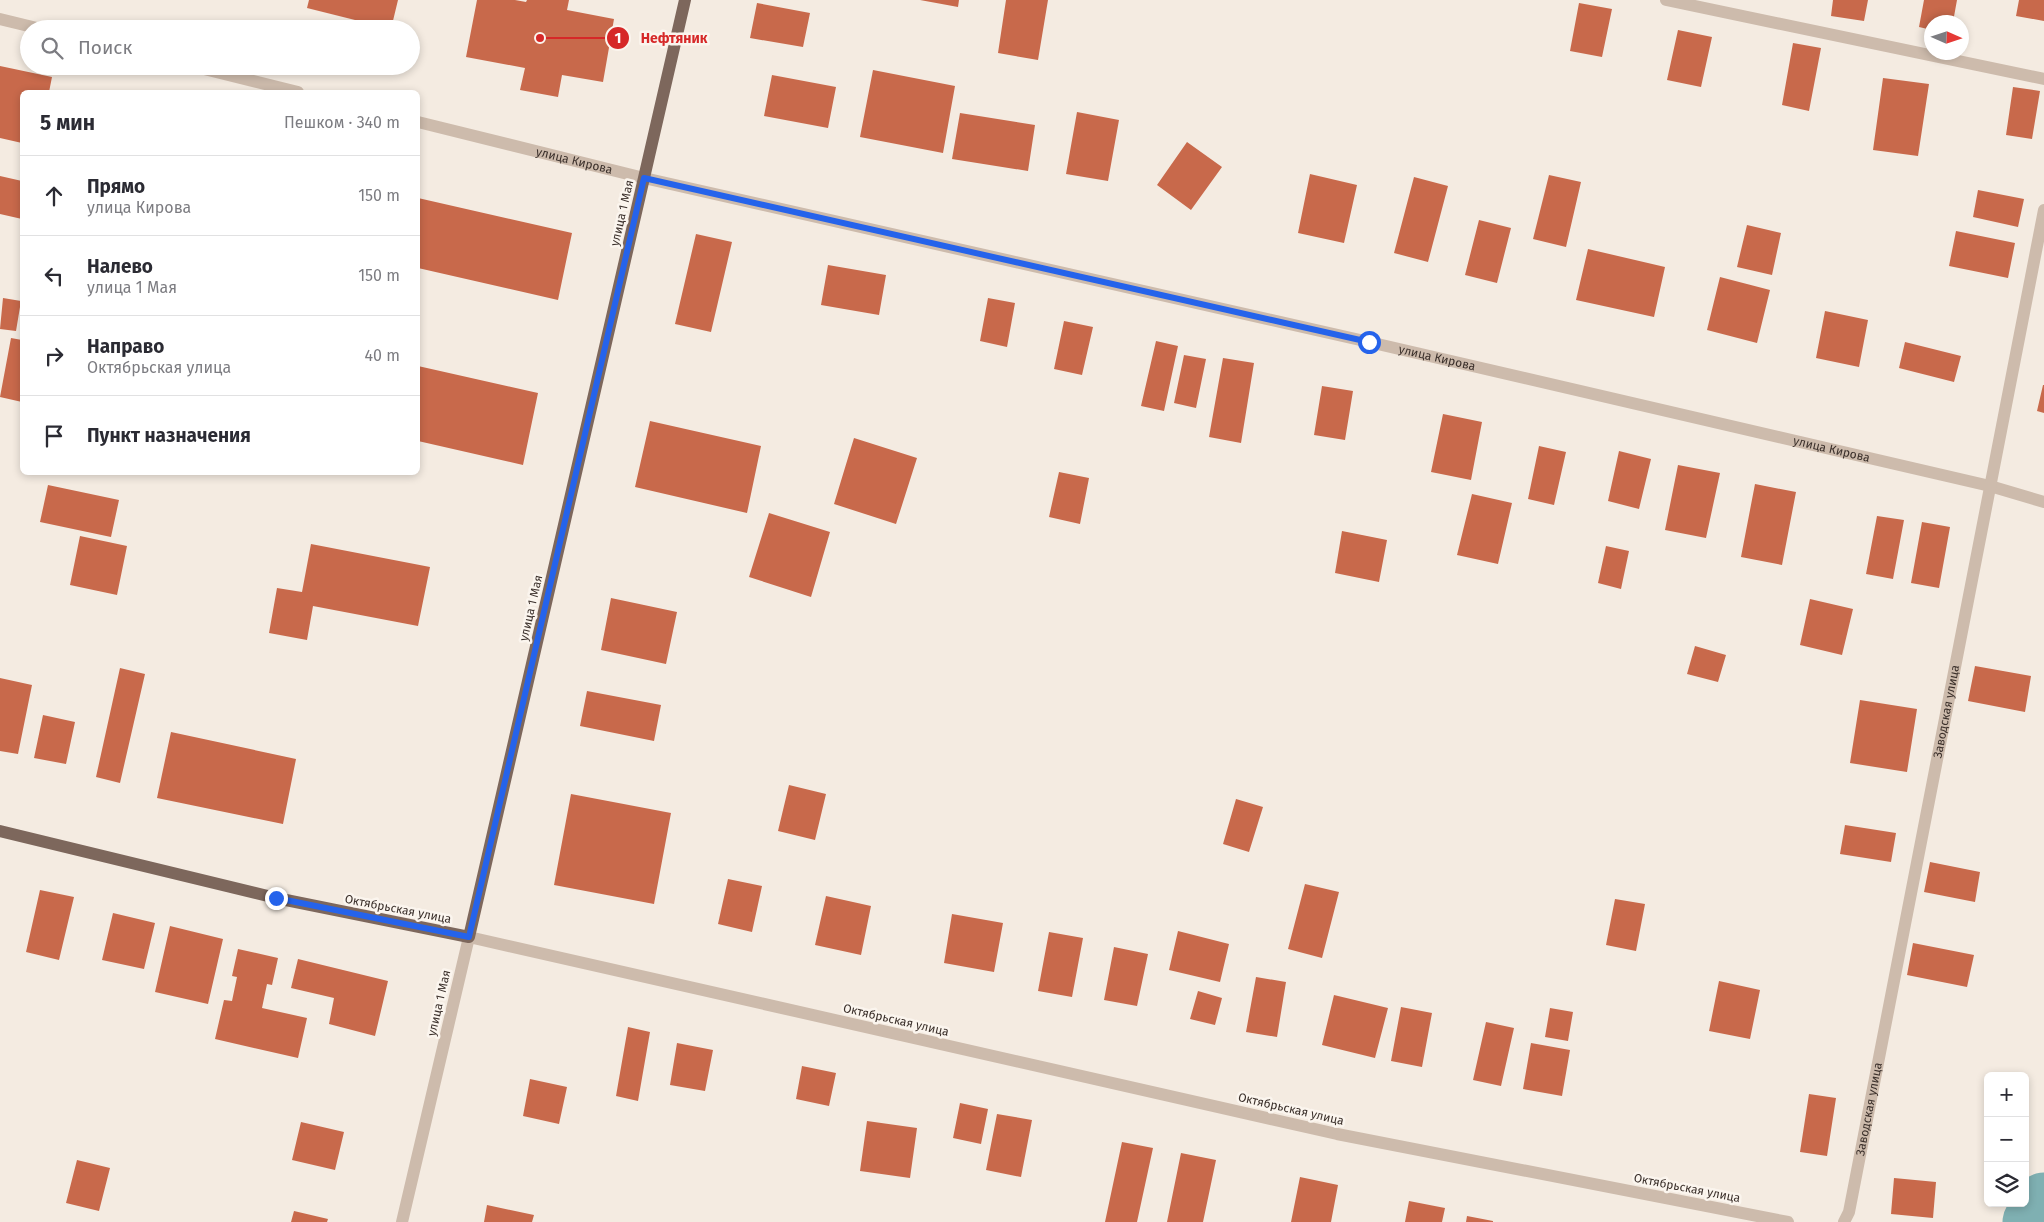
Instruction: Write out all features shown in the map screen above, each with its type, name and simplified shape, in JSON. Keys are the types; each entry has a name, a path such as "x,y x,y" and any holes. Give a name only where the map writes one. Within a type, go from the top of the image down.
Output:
{"main road":[{"name":"улица 1 Мая","path":"469,937 685,0"},
{"name":"Октябрьская улица","path":"0,831 276,898 469,937"}],"street":[{"path":"1666,0 2044,79"},
{"path":"0,19 20,24"},
{"path":"229,75 290,90"},
{"name":"улица Кирова","path":"420,122 644,178 1369,342 1990,486 2044,502"},
{"name":"Заводская улица","path":"1847,1217 2044,210"},
{"name":"улица 1 Мая","path":"402,1222 469,937"},
{"name":"Октябрьская улица","path":"469,937 1337,1134 1788,1222"}],"building":[{"path":"309,0 398,0 393,20 355,20 307,8"},
{"path":"477,0 515,0 526,2 527,0 569,0 567,10 614,19 603,82 562,75 558,97 520,90 525,68 466,57"},
{"path":"920,0 959,0 958,7"},
{"path":"1006,0 1048,0 1038,60 998,53"},
{"path":"1833,0 1868,0 1864,21 1831,16"},
{"path":"1924,0 1957,0 1954,15 1924,15 1924,28 1919,27"},
{"path":"2019,0 2044,0 2044,21 2016,16"},
{"path":"757,3 810,13 803,47 750,38"},
{"path":"1579,3 1612,9 1602,57 1570,51"},
{"path":"1678,30 1712,37 1701,87 1667,80"},
{"path":"1793,43 1821,48 1809,111 1782,105"},
{"path":"0,66 20,70 20,75 52,77 49,90 20,90 20,143 0,138"},
{"path":"873,70 955,86 943,153 860,137"},
{"path":"772,75 836,87 828,128 764,116"},
{"path":"1883,78 1929,84 1918,156 1873,150"},
{"path":"2013,87 2040,91 2032,139 2006,135"},
{"path":"1077,112 1119,120 1108,181 1066,174"},
{"path":"960,113 1035,125 1028,171 952,159"},
{"path":"1187,142 1222,167 1191,210 1157,185"},
{"path":"1310,174 1357,185 1344,243 1298,233"},
{"path":"1549,175 1581,182 1566,247 1533,239"},
{"path":"0,176 20,181 20,219 0,214"},
{"path":"1414,177 1448,186 1428,262 1394,253"},
{"path":"1978,190 2024,199 2018,227 1973,217"},
{"path":"420,198 572,233 558,300 420,268"},
{"path":"1479,220 1511,228 1497,283 1465,275"},
{"path":"1747,225 1781,233 1772,275 1737,267"},
{"path":"1956,231 2015,243 2008,278 1949,266"},
{"path":"696,234 732,242 711,332 675,324"},
{"path":"1588,249 1665,267 1654,317 1576,300"},
{"path":"828,265 886,275 879,315 821,305"},
{"path":"1720,277 1770,290 1757,343 1707,330"},
{"path":"3,298 20,301 16,331 0,329"},
{"path":"988,298 1015,303 1007,347 980,341"},
{"path":"1825,311 1868,320 1859,367 1816,358"},
{"path":"1064,321 1093,327 1082,375 1054,369"},
{"path":"11,338 20,340 20,402 0,397"},
{"path":"1156,341 1178,346 1164,411 1141,406"},
{"path":"1905,342 1961,356 1954,382 1899,368"},
{"path":"1184,355 1206,359 1196,408 1174,403"},
{"path":"1223,358 1254,363 1241,443 1209,437"},
{"path":"420,366 538,393 523,465 420,441"},
{"path":"2044,385 2044,413 2037,411"},
{"path":"1322,386 1353,391 1345,440 1314,435"},
{"path":"1443,414 1482,422 1471,480 1431,472"},
{"path":"650,421 761,446 747,513 635,487"},
{"path":"854,438 917,458 896,524 834,504"},
{"path":"1539,446 1566,452 1554,505 1528,499"},
{"path":"1619,451 1651,459 1639,509 1608,501"},
{"path":"1678,465 1720,473 1706,538 1665,530"},
{"path":"1059,472 1089,478 1080,524 1049,517"},
{"path":"1755,484 1796,492 1782,565 1741,557"},
{"path":"48,485 119,500 111,537 40,522"},
{"path":"1472,494 1512,503 1498,564 1457,555"},
{"path":"769,513 830,532 811,597 749,577"},
{"path":"1877,516 1904,520 1893,579 1866,574"},
{"path":"1922,522 1950,527 1939,588 1911,583"},
{"path":"1342,531 1387,540 1379,582 1335,573"},
{"path":"80,536 127,546 117,595 70,585"},
{"path":"311,544 430,567 418,626 313,606 307,640 269,633 277,588 302,592"},
{"path":"1606,546 1629,551 1621,589 1598,583"},
{"path":"611,598 677,612 666,664 601,650"},
{"path":"1810,599 1853,609 1842,655 1800,645"},
{"path":"1695,646 1726,655 1718,682 1687,674"},
{"path":"1975,666 2031,676 2025,712 1968,701"},
{"path":"120,668 145,674 120,783 96,777"},
{"path":"0,678 32,685 18,754 0,751"},
{"path":"587,691 661,705 654,741 580,726"},
{"path":"1860,700 1917,709 1907,772 1850,763"},
{"path":"43,715 75,722 66,764 34,758"},
{"path":"171,732 296,759 283,824 157,798"},
{"path":"789,785 826,794 815,840 778,831"},
{"path":"571,794 671,813 654,904 554,885"},
{"path":"1236,799 1263,807 1249,852 1223,844"},
{"path":"1845,825 1896,833 1891,862 1840,854"},
{"path":"1930,862 1980,872 1975,902 1924,892"},
{"path":"728,879 762,886 752,932 718,924"},
{"path":"1305,884 1339,892 1322,958 1288,949"},
{"path":"40,890 74,897 59,960 26,952"},
{"path":"826,896 871,906 861,955 815,945"},
{"path":"1615,899 1645,904 1636,951 1606,945"},
{"path":"113,913 155,923 144,969 102,960"},
{"path":"952,914 1003,923 994,972 944,963"},
{"path":"170,926 223,939 208,1004 155,992"},
{"path":"1178,931 1229,944 1220,982 1169,970"},
{"path":"1049,932 1083,938 1072,997 1038,991"},
{"path":"1913,943 1974,955 1967,987 1907,975"},
{"path":"1114,947 1148,954 1137,1006 1104,1000"},
{"path":"238,949 278,958 272,985 267,984 262,1008 307,1018 298,1058 215,1039 224,1000 232,1001 237,977 232,976"},
{"path":"298,959 388,981 375,1036 329,1024 334,998 291,988"},
{"path":"1256,977 1286,982 1277,1037 1246,1032"},
{"path":"1719,981 1760,990 1750,1039 1709,1031"},
{"path":"1198,991 1222,998 1215,1025 1190,1019"},
{"path":"1334,995 1388,1008 1375,1058 1322,1045"},
{"path":"1401,1007 1432,1013 1422,1067 1391,1061"},
{"path":"1550,1008 1573,1012 1568,1041 1545,1037"},
{"path":"1486,1022 1514,1028 1501,1086 1473,1080"},
{"path":"628,1027 650,1032 638,1101 616,1096"},
{"path":"677,1043 713,1050 705,1091 670,1085"},
{"path":"1531,1043 1570,1050 1562,1096 1523,1089"},
{"path":"802,1066 836,1073 829,1106 796,1099"},
{"path":"530,1079 567,1087 559,1124 523,1116"},
{"path":"1809,1094 1836,1098 1827,1156 1800,1152"},
{"path":"960,1103 988,1109 981,1144 953,1138"},
{"path":"997,1114 1032,1120 1021,1177 986,1170"},
{"path":"867,1121 917,1128 910,1178 860,1171"},
{"path":"301,1122 344,1132 335,1170 292,1160"},
{"path":"1122,1142 1153,1148 1137,1222 1105,1222"},
{"path":"1181,1153 1216,1160 1203,1222 1167,1222"},
{"path":"77,1160 110,1168 99,1211 66,1203"},
{"path":"1300,1177 1338,1185 1331,1222 1291,1222"},
{"path":"1894,1178 1936,1182 1933,1218 1891,1214"},
{"path":"1409,1201 1445,1208 1442,1222 1405,1222"},
{"path":"487,1205 534,1215 532,1222 484,1222"},
{"path":"294,1211 328,1219 327,1222 291,1222"},
{"path":"1467,1216 1493,1221 1493,1222 1466,1222"}],"waterway":[{"path":"2033,1222 2044,1203"}],"place":[{"name":"Нефтяник","path":"540,38"}],"route":[{"path":"276,898 469,937 644,178 1369,342"}]}
